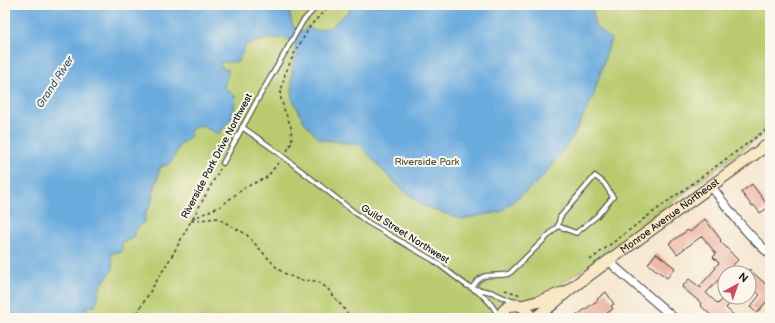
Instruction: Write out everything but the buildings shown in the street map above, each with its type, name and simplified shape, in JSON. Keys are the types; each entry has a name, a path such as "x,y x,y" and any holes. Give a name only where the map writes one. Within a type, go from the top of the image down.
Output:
{"main road":[{"name":"Monroe Avenue Northeast","path":"535,318 570,289 770,143"},
{"name":"Monroe Avenue Northeast","path":"500,318 501,313 512,305 520,302 537,302 570,289"},
{"path":"520,302 530,318"}],"street":[{"path":"711,186 746,231 770,254"},
{"path":"610,260 615,267 674,318"}],"lane":[{"name":"Riverside Park Drive Northwest","path":"223,163 258,96 304,21 318,5"},
{"name":"Guild Street Northwest","path":"242,127 272,148 367,222 433,260 472,288 493,305 500,318"},
{"path":"472,288 484,276 509,274 558,226 560,217 595,176 604,184 613,197 598,216 576,233 558,226"},
{"name":"Guild Street Northwest","path":"472,288 490,292 514,302 520,302"}],"path":[{"path":"294,54 311,25 330,5"},
{"path":"590,261 645,218 770,127"},
{"name":"Riverside Park Drive Northwest","path":"134,318 173,254 223,163"},
{"path":"192,220 216,218 246,234 278,268 286,274 299,280 317,281 328,288 350,315 355,318"},
{"path":"503,291 506,290 520,302"}],"green space":[{"name":"Riverside Park","path":"289,5 770,5 770,129 579,272 513,318 84,318 85,307 95,306 101,285 113,269 111,253 121,243 134,237 134,231 144,222 146,210 150,207 160,167 171,162 180,144 190,137 190,130 199,125 224,87 220,61 246,44 272,38"}],"water":[{"name":"Grand River","path":"5,5 289,5 288,7 293,27 304,32 307,26 314,31 329,28 348,12 353,5 592,5 595,26 611,39 593,97 572,138 542,178 500,212 461,219 421,205 390,178 360,145 319,139 304,122 292,98 292,68 298,53 294,50 296,44 286,38 272,38 246,44 238,62 220,62 221,68 229,70 224,87 236,97 233,115 219,134 199,125 190,130 190,137 180,144 171,163 160,167 150,207 146,210 144,222 134,231 134,237 122,243 122,252 111,253 113,269 101,285 95,306 86,307 84,318 5,318"}]}
